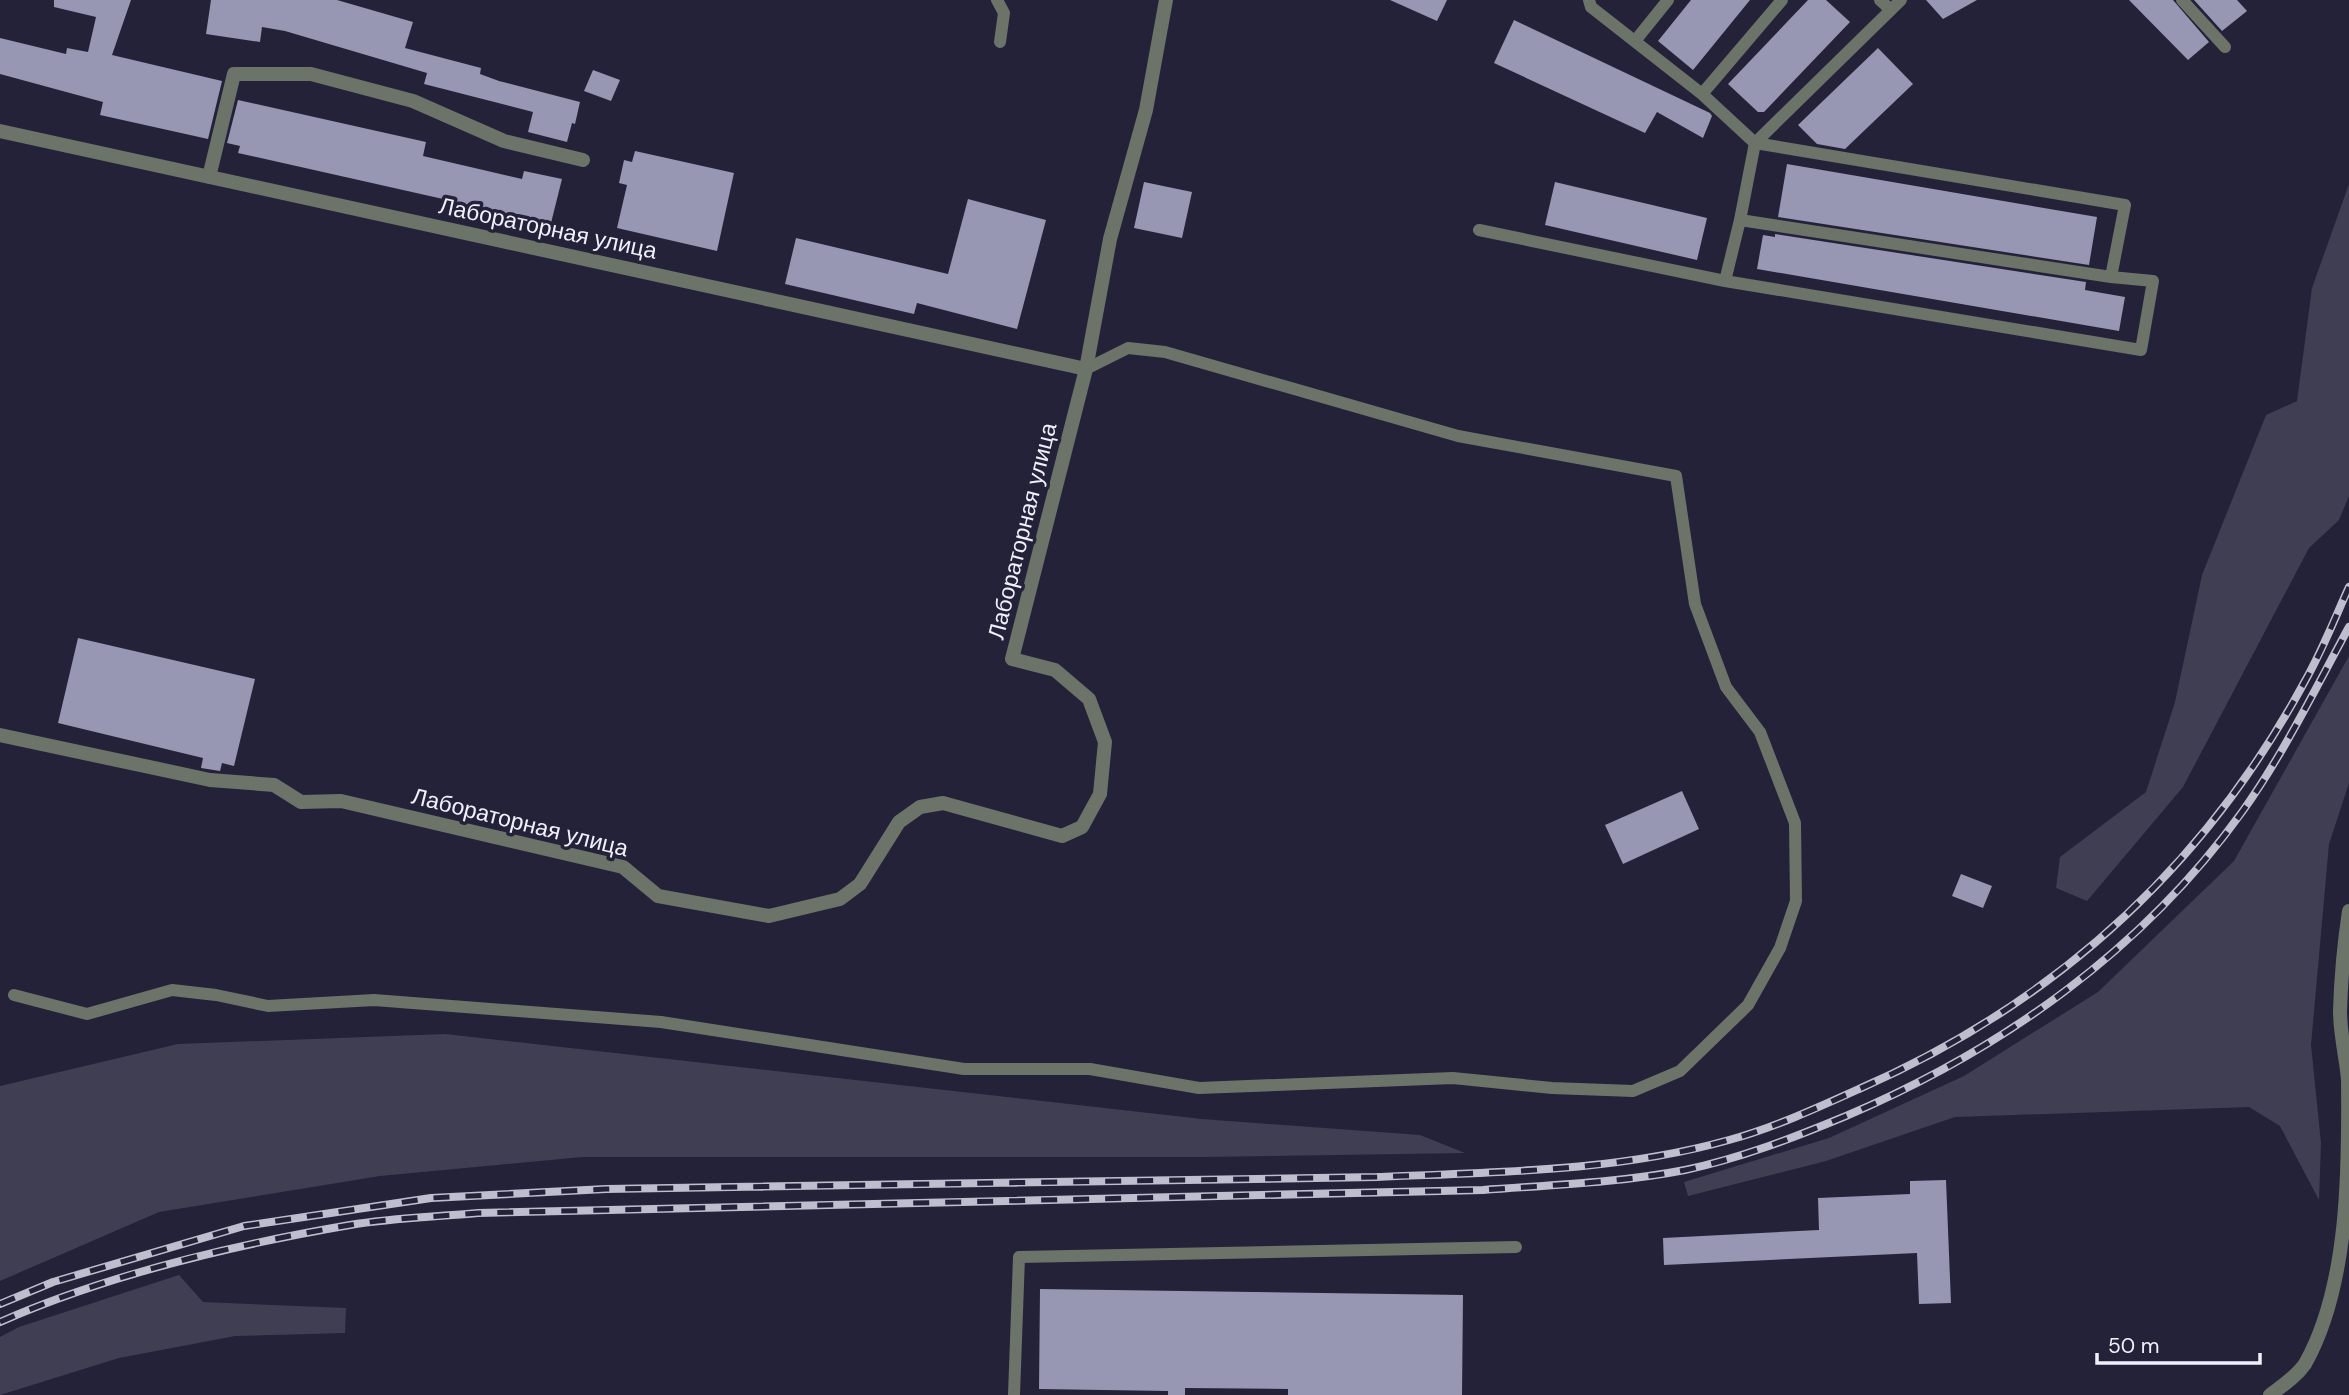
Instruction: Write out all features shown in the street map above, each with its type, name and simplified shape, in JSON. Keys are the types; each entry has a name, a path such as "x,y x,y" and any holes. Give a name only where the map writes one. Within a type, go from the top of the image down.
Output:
{"street":[{"name":"Лабораторная улица","path":"0,736 210,780 274,785 301,802 341,802 623,867 658,896 769,916 840,899 860,884 899,822 920,807 943,803 1062,836 1082,827 1100,794 1105,742 1089,699 1055,670 1012,659 1086,369 1110,239 1146,110 1166,0"},
{"path":"209,177 234,74 312,74 413,101 505,141 583,160"},
{"name":"Лабораторная улица","path":"0,131 1086,369"},
{"path":"2270,1395 2304,1365 2331,1306 2343,1269 2348,1079 2340,1014 2343,947 2349,911"}],"lane":[{"path":"997,0 1004,13 1000,42"},
{"path":"1589,0 1591,7 1702,94 1755,143 2125,205 2111,277"},
{"path":"1635,41 1668,0"},
{"path":"1702,94 1782,0"},
{"path":"1880,0 1891,10"},
{"path":"1726,281 1755,143 1901,0"},
{"path":"2182,0 2225,47"},
{"path":"1479,230 1726,281 2141,350 2153,281 2111,277 1740,220"},
{"path":"14,995 87,1014 172,990 268,1006 374,1000 661,1022 964,1069 1090,1069 1199,1087 1453,1078 1552,1088 1633,1091 1680,1071 1748,1004 1780,948 1796,901 1796,888 1795,823 1760,732 1726,687 1695,604 1676,476 1458,436 1165,352 1128,348 1086,369"},
{"path":"1014,1395 1019,1257 1516,1247"}],"shaded area":[{"path":"2349,184 2349,496 2339,520 2309,548 2183,787 2087,901 2056,888 2060,857 2146,792 2175,702 2202,575 2266,415 2297,401 2312,288"},
{"path":"2349,656 2349,783 2329,844 2311,1045 2321,1143 2319,1200 2280,1126 2249,1107 1955,1117 1826,1161 1688,1196 1684,1182 1829,1138 1964,1076 2098,992 2234,861"},
{"path":"445,1034 1202,1119 1420,1135 1465,1153 1203,1157 582,1157 380,1176 159,1212 0,1281 0,1086 178,1044"},
{"path":"179,1275 203,1302 346,1308 345,1333 235,1336 119,1358 0,1395 0,1337 19,1327"}],"building":[{"path":"54,0 131,0 112,55 222,81 208,139 100,115 103,102 0,74 0,38 66,54 67,48 88,52 96,17 54,7"},
{"path":"211,0 337,0 413,22 405,48 481,68 480,74 499,81 580,102 575,124 572,123 567,142 528,132 533,112 424,84 427,73 285,31 262,27 260,42 206,34"},
{"path":"1390,0 1447,0 1437,21"},
{"path":"1691,0 1750,0 1693,70 1658,41"},
{"path":"1808,0 1826,0 1850,22 1764,112 1758,112 1728,84"},
{"path":"1926,0 1977,0 1943,19"},
{"path":"2129,0 2173,0 2209,42 2188,60"},
{"path":"2194,0 2237,0 2247,11 2222,31"},
{"path":"1514,20 1710,113 1712,116 1703,138 1657,112 1645,133 1494,63"},
{"path":"1878,48 1913,84 1845,149 1817,144 1798,125"},
{"path":"593,70 620,80 611,101 584,91"},
{"path":"238,100 426,142 423,156 522,179 524,171 562,179 548,235 441,210 443,199 238,153 240,146 227,143"},
{"path":"635,151 734,173 717,251 617,228 627,185 619,183 624,160 632,162"},
{"path":"1787,164 2097,217 2089,265 1778,217"},
{"path":"1144,182 1192,192 1182,238 1134,228"},
{"path":"1555,182 1707,218 1697,260 1545,225"},
{"path":"968,199 1046,220 1017,329 917,303 914,314 785,284 796,238 948,274"},
{"path":"1775,234 2086,282 2085,290 2125,297 2119,331 1757,269 1763,235 1775,237"},
{"path":"78,638 255,679 234,766 222,763 220,771 201,768 203,758 58,723"},
{"path":"1682,791 1699,829 1623,864 1605,825"},
{"path":"1961,874 1992,886 1983,908 1952,896"},
{"path":"1946,1180 1951,1303 1919,1304 1917,1253 1664,1265 1663,1238 1819,1230 1818,1198 1910,1194 1910,1181"},
{"path":"1040,1289 1463,1295 1462,1395 1288,1395 1288,1389 1185,1388 1185,1395 1168,1395 1168,1391 1039,1389"}],"railway":[{"path":"0,1304 53,1282 244,1226 431,1198 606,1189 1377,1177 1510,1172 1642,1159 1729,1140 1778,1124 1930,1055 1996,1016 2059,972 2117,923 2171,870 2220,812 2265,749 2311,670 2349,587"},
{"path":"0,1322 84,1289 172,1263 306,1233 398,1219 478,1213 1483,1190 1635,1178 1726,1160 1787,1140 1846,1116 1959,1060 2065,991 2114,952 2160,909 2203,862 2242,812 2285,745 2349,627"}]}
